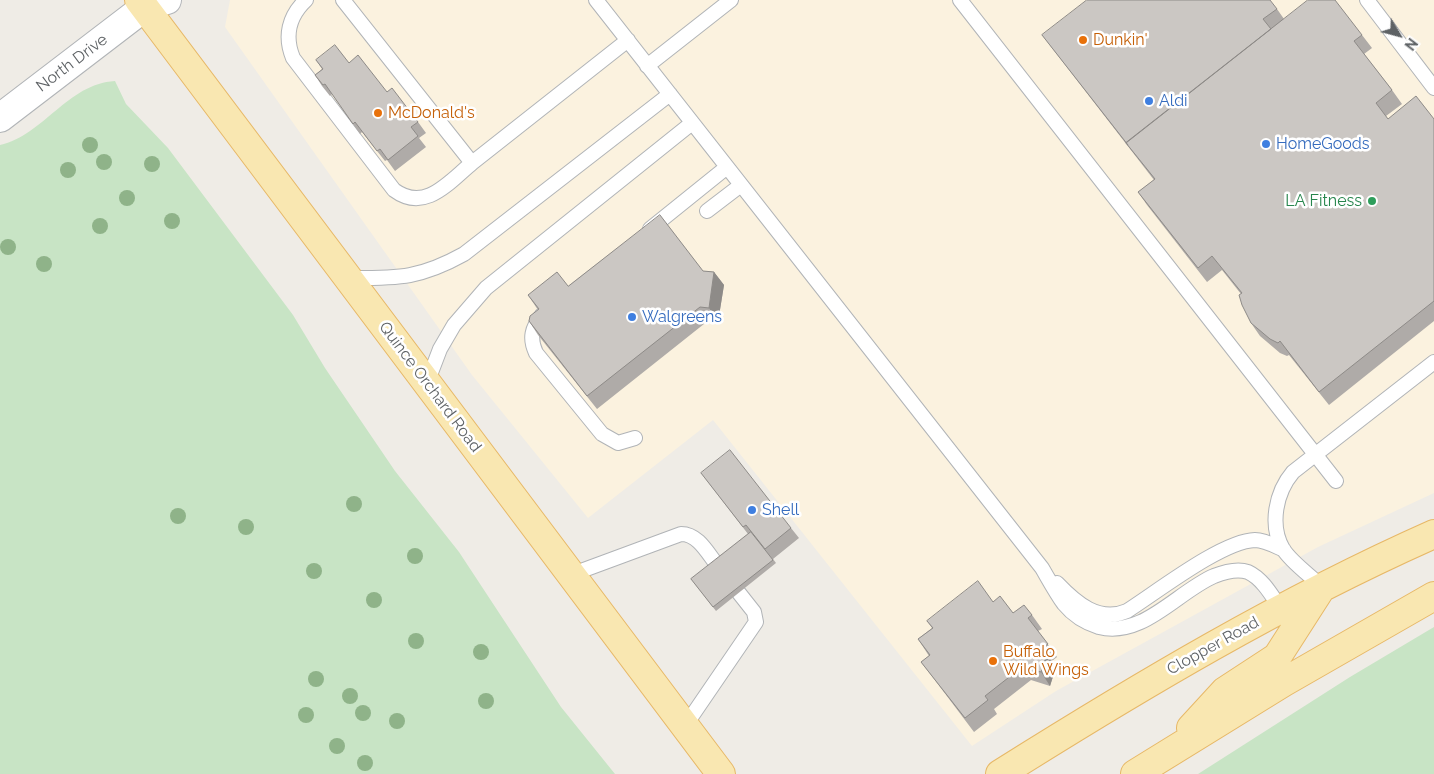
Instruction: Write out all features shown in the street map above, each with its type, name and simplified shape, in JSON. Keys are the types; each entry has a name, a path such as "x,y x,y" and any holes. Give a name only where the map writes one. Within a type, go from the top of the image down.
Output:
{"main road":[{"name":"Quince Orchard Road","path":"150,2 348,278 685,726 713,768"},
{"name":"Clopper Road","path":"1000,774 1126,695 1281,609 1322,587 1434,534"},
{"path":"1170,751 1225,691 1277,657 1322,587"},
{"path":"1135,774 1170,751 1434,596"}],"street":[{"name":"North Drive","path":"0,118 150,2"}],"lane":[{"path":"306,0 291,20 288,31 288,41 293,58 394,190 406,197 419,200 440,189 628,40"},
{"path":"343,0 472,163"},
{"path":"596,0 1042,568 1064,604 1074,614 1089,624 1110,630 1131,627 1201,582 1238,570 1247,572 1258,579 1281,609"},
{"path":"647,66 731,0"},
{"path":"960,0 1336,481"},
{"path":"1367,0 1434,88"},
{"path":"348,278 403,278 437,269 464,254 670,94"},
{"path":"427,384 440,350 454,325 486,288 692,123"},
{"path":"638,238 727,167"},
{"path":"707,211 741,185"},
{"path":"542,314 535,324 532,334 532,342 536,353 602,434 618,443 635,438"},
{"path":"1284,550 1276,530 1278,500 1281,489 1293,472 1434,362"},
{"path":"570,575 681,534 689,534 697,539 717,565"},
{"path":"1042,568 1078,602 1102,615 1116,616 1127,611 1218,552 1240,542 1257,540 1284,550 1322,587"},
{"path":"685,726 756,622 754,612 739,593"}],"shaded area":[{"path":"230,0 1434,0 1434,493 1318,547 1056,691 972,746 713,420 588,518 472,375 225,27"}],"green space":[{"path":"115,81 126,104 168,148 293,315 325,368 395,471 459,552 561,707 615,774 0,774 0,145 16,140 30,131 83,91 98,84"},
{"path":"1434,627 1434,774 1198,774 1350,677"}],"building":[{"name":"Aldi","path":"1087,0 1270,0 1277,9 1263,19 1271,29 1126,143 1042,35"},
{"path":"1308,0 1335,0 1362,35 1354,41 1392,90 1376,103 1388,119 1416,96 1434,119 1434,301 1319,392 1280,341 1278,343 1270,339 1251,323 1239,295 1242,293 1212,256 1198,268 1138,192 1155,179 1126,143"},
{"name":"McDonald's","path":"335,45 349,63 358,55 387,92 392,88 418,122 411,127 418,136 388,160 380,149 377,151 355,122 353,124 325,84 323,85 315,75 323,69 316,60"},
{"name":"Walgreens","path":"660,215 703,271 714,272 709,308 700,307 587,396 529,321 530,316 539,309 528,295 557,272 568,286"},
{"name":"Shell","path":"730,450 791,528 765,549 746,525 743,527 701,473"},
{"name":"Shell","path":"751,532 773,560 713,607 691,579"},
{"name":"Buffalo Wild Wings","path":"978,581 993,602 1000,596 1013,613 1024,605 1032,615 1028,618 1048,644 1039,651 1047,654 1041,672 1022,667 985,696 988,700 965,718 921,662 930,655 918,639 933,628 927,621"}],"place":[{"name":"Dunkin'","path":"1083,40"},
{"name":"Aldi","path":"1149,101"},
{"name":"McDonald's","path":"378,113"},
{"name":"HomeGoods","path":"1266,144"},
{"name":"LA Fitness","path":"1372,201"},
{"name":"Walgreens","path":"632,317"},
{"name":"Shell","path":"752,510"},
{"name":"Buffalo Wild Wings","path":"993,661"}]}
